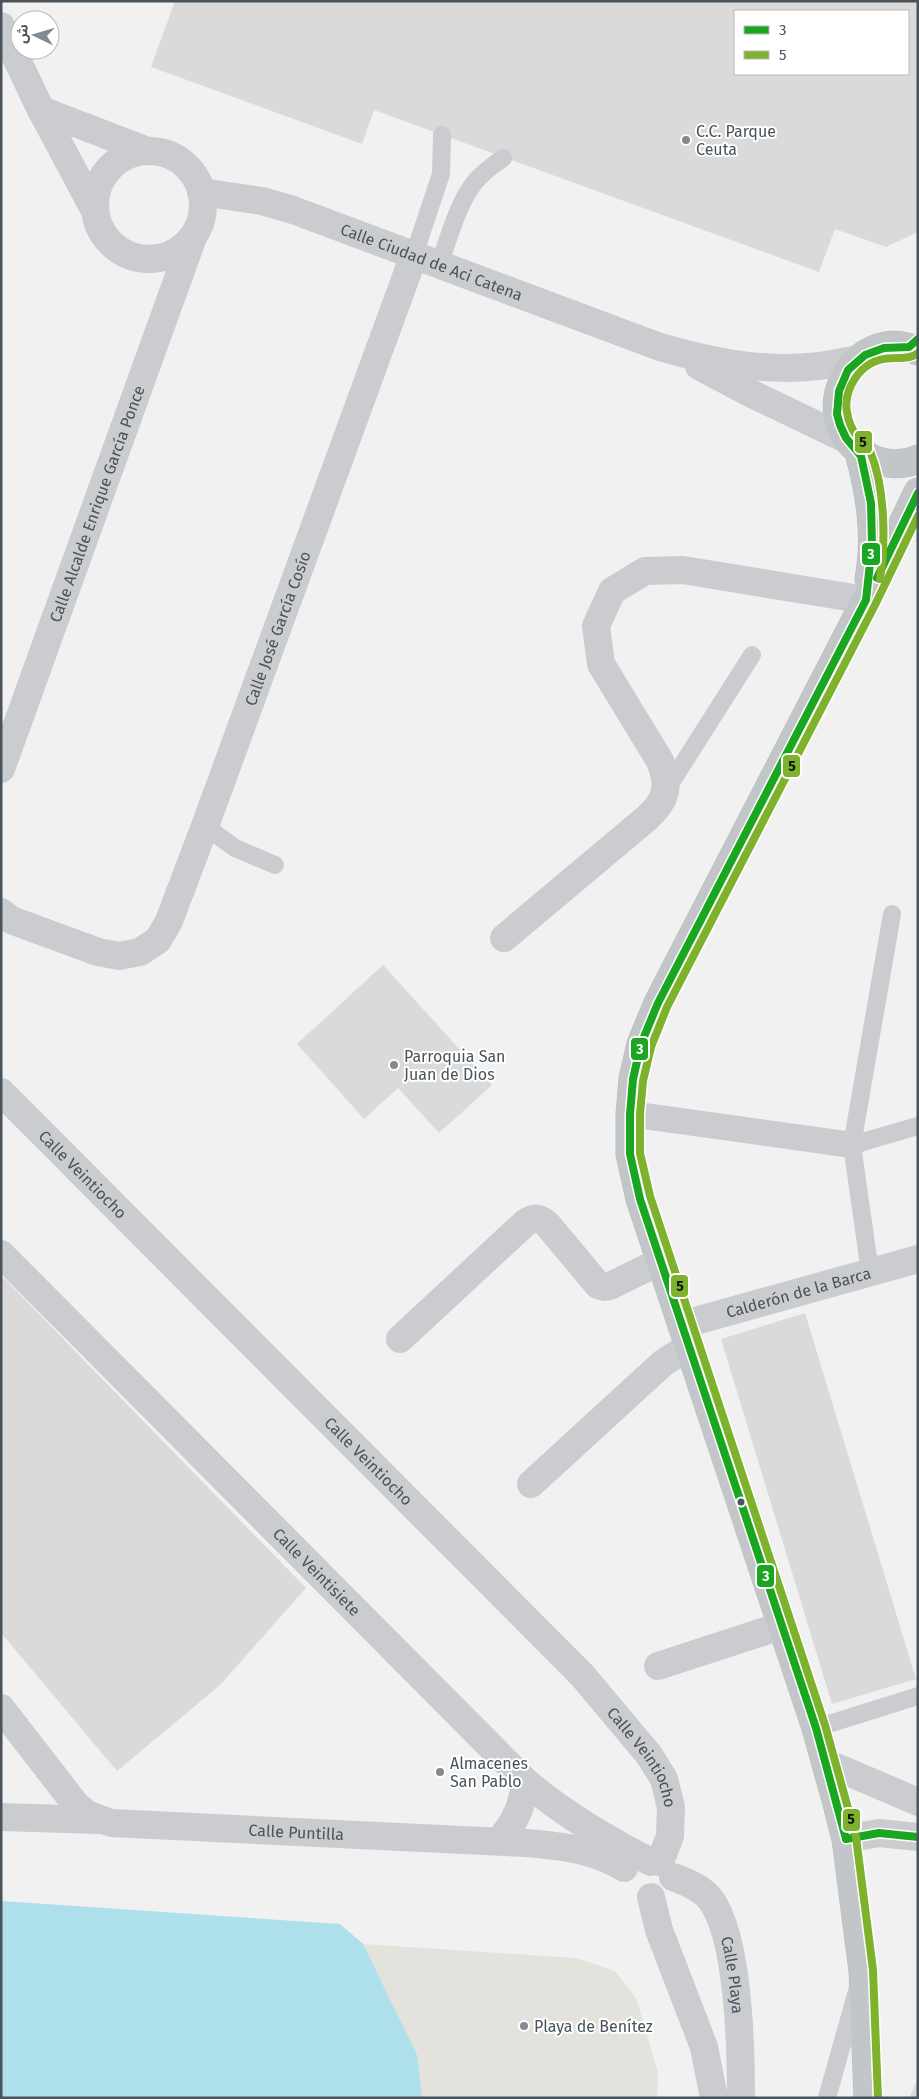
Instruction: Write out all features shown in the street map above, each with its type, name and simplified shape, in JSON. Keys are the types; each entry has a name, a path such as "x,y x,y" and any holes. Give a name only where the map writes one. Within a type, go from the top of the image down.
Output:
{"highway":[{"path":"866,600 872,563 873,526 869,489 853,446 839,424 836,406 839,389 846,372 858,359 873,350 891,346 915,346"},
{"path":"853,446 876,461 896,464 918,459"},
{"path":"868,2098 863,1971 846,1839 816,1728 640,1199 630,1154 630,1114 633,1078 641,1044 658,1003 866,600 918,492"}],"street":[{"path":"1,26 41,110 95,211 100,229 111,244 126,254 144,259 162,258 179,250 193,236 200,223 203,207 201,192 193,175 182,162 166,154 148,151 41,110"},
{"path":"95,211 96,193 103,176 115,163 130,154 148,151"},
{"name":"Calle Ciudad de Aci Catena","path":"201,192 262,201 293,210 660,347 708,361 758,368 808,367 858,359"},
{"name":"Calle Alcalde Enrique García Ponce","path":"1,769 193,236"},
{"name":"Calle José García Cosío","path":"1,912 11,920 98,952 119,956 140,952 158,940 169,921 205,826 414,255"},
{"name":"Calle Ciudad de Aci Catena","path":"660,347 853,446"},
{"path":"504,938 647,818 659,807 665,792 666,776 660,761 601,664 596,626 612,592 645,571 683,570 866,600"},
{"name":"Calle Veintiocho","path":"1,1092 582,1675 649,1756 664,1779 671,1807 670,1836 655,1875"},
{"path":"630,1114 852,1145"},
{"path":"400,1339 525,1222 532,1218 541,1218 598,1284 604,1287 610,1286 661,1261"},
{"name":"Calle Veintisiete","path":"1,1254 526,1782 554,1806 655,1875"},
{"name":"Calderón de la Barca","path":"531,1484 663,1363 685,1336 870,1272 917,1262"},
{"path":"658,1666 782,1626"},
{"name":"Calle Puntilla","path":"1,1708 69,1796 87,1814 99,1820 111,1823 556,1845 585,1850 655,1875"},
{"path":"827,1763 918,1802"},
{"path":"499,1841 513,1824 522,1805 526,1782"},
{"path":"1,1817 99,1820"},
{"path":"846,1839 879,1833 918,1837"},
{"path":"655,1875 659,1930 704,2047 714,2098"},
{"name":"Calle Playa","path":"655,1875 693,1884 710,1899 721,1918 727,1939 736,1998 741,2057 741,2098"}],"lane":[{"path":"414,255 441,174 442,136"},
{"path":"440,265 464,200 474,183 487,169 503,158"},
{"path":"665,792 752,655"},
{"path":"205,826 235,848 275,865"},
{"path":"870,1272 852,1145 854,1122 892,914"},
{"path":"852,1145 918,1126"},
{"path":"816,1728 918,1696"},
{"path":"827,2098 863,1971"}],"sand":[{"name":"Playa de Benítez","path":"363,1944 576,1958 615,1971 636,1998 658,2072 657,2098 422,2098"}],"water":[{"path":"1,1901 340,1924 363,1944 417,2055 422,2098 1,2098"}],"building":[{"name":"C.C. Parque Ceuta","path":"175,1 918,1 918,232 886,247 835,229 819,272 374,110 362,144 151,67"},
{"name":"Parroquia San Juan de Dios","path":"383,965 492,1085 439,1133 398,1088 364,1119 297,1044"},
{"path":"1,1278 4,1278 306,1588 220,1685 117,1771 1,1633"},
{"path":"805,1313 916,1679 832,1704 721,1339"},
{"path":"918,2079 918,2098 909,2098"}],"transit line":[{"name":"3","path":"846,1839 816,1728 640,1199 630,1154 630,1114 633,1079 641,1044 658,1003 866,600 872,545 871,503 861,456 846,438 840,425 837,414 839,391 848,370 865,355 884,348 909,347 918,339"},
{"name":"5","path":"880,579 883,548 883,514 879,481 869,449 856,435 846,406 849,390 855,379 870,364 877,360 913,356 918,353"},
{"name":"3","path":"877,578 918,493"},
{"name":"5","path":"878,2098 873,1970 856,1837 825,1725 650,1196 640,1153 640,1114 643,1081 651,1047 667,1007 875,605 918,516"},
{"name":"3","path":"846,1839 879,1833 918,1837"}],"place":[{"name":"C.C. Parque Ceuta","path":"686,140"},
{"name":"Parroquia San Juan de Dios","path":"394,1065"},
{"name":"Almacenes San Pablo","path":"440,1772"},
{"name":"Playa de Benítez","path":"524,2026"}]}
